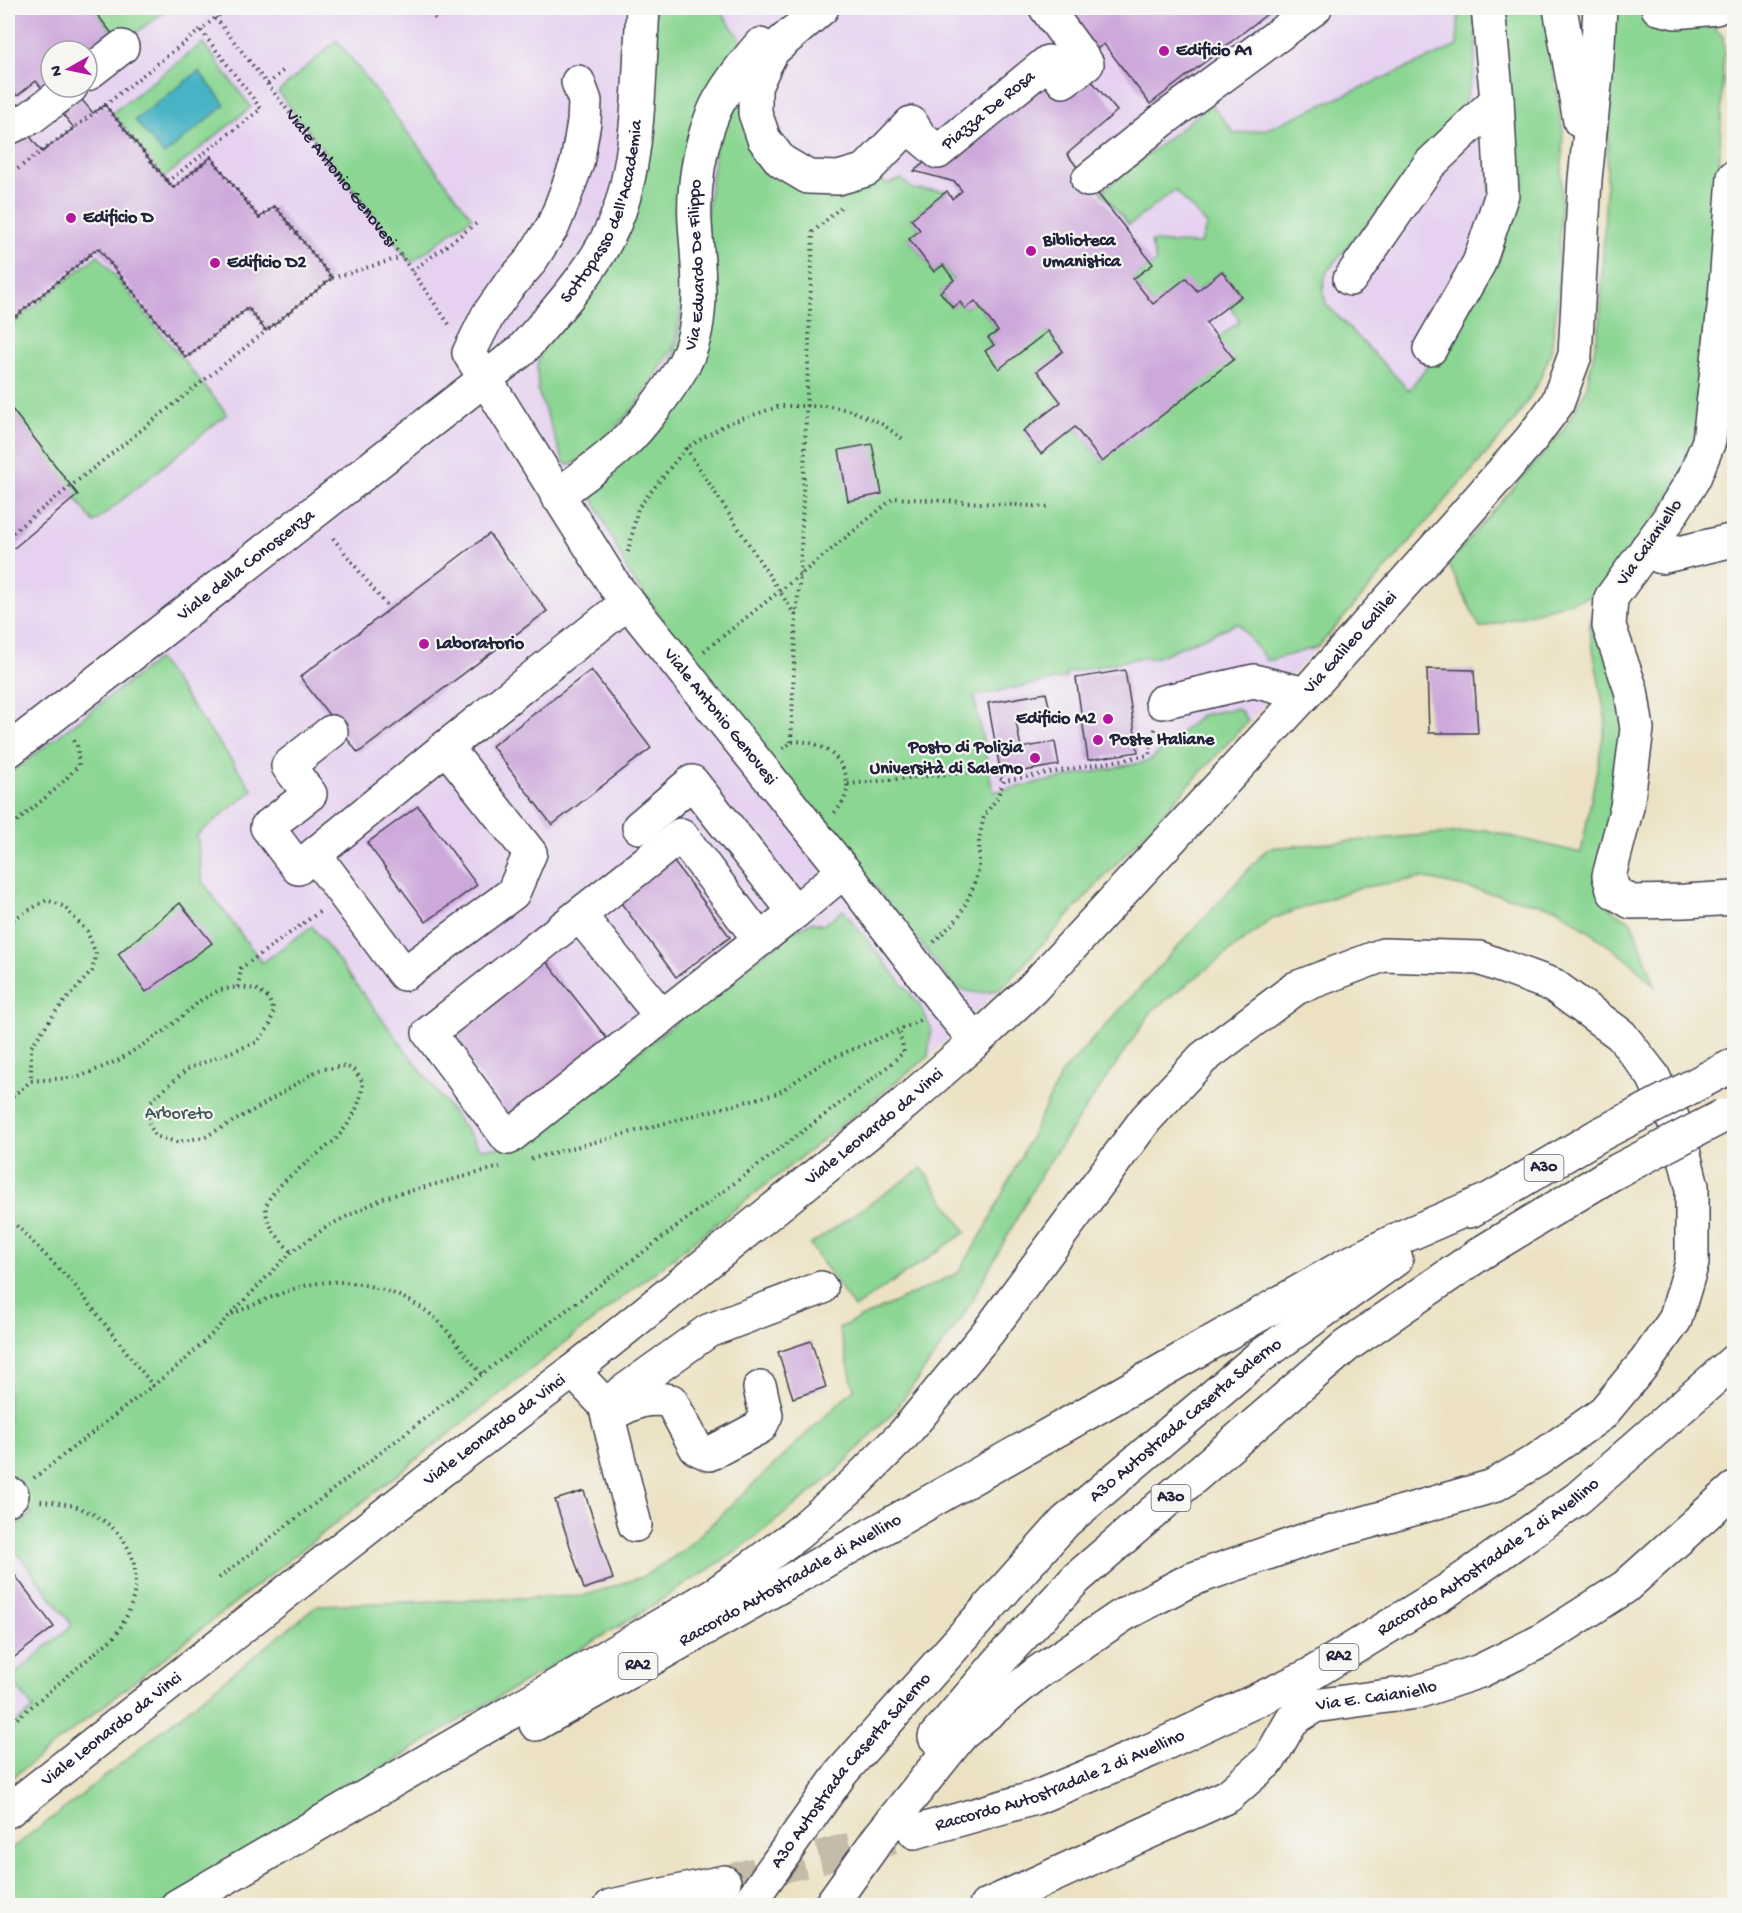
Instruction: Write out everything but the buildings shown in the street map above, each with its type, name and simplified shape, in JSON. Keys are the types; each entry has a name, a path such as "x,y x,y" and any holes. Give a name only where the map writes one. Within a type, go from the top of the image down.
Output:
{"main road":[{"name":"Sottopasso dell'Accademia","path":"477,366 522,350 568,297 600,250 619,212 633,156 643,8"},
{"name":"Piazza De Rosa","path":"810,11 773,50 755,87 755,113 764,139 781,161 808,177 838,178 866,170 911,123 920,137 938,152 1048,62 1063,81 1087,64 1046,8"},
{"path":"1088,180 1164,119 1315,8"},
{"path":"1430,349 1479,263 1502,194 1497,100 1488,8"},
{"name":"Via Galileo Galilei","path":"1560,8 1579,112 1586,179"},
{"name":"Via Galileo Galilei","path":"976,1041 1032,988 1305,694 1531,439 1557,404 1575,355 1600,8"},
{"path":"1658,8 1675,12 1716,8"},
{"name":"Via Eduardo De Filippo","path":"557,496 626,441 656,405 685,362 698,321 696,181 712,115 733,80 759,45 810,11"},
{"path":"99,65 122,47"},
{"path":"477,366 488,315 529,263 553,226 577,163 585,101 578,82"},
{"path":"8,128 30,118 55,99"},
{"path":"1350,279 1429,165 1497,100"},
{"name":"Via Caianiello","path":"1734,177 1725,298 1709,441 1694,478 1611,598 1610,626 1631,690 1637,729 1627,807 1609,876 1614,892 1631,902 1734,897"},
{"name":"Viale Antonio Genovesi","path":"477,366 557,496 622,594 844,871 976,1041"},
{"name":"Viale della Conoscenza","path":"8,751 477,366"},
{"path":"1647,548 1661,557 1734,540"},
{"path":"331,732 288,766 310,794 267,827 298,868 446,747 622,594"},
{"path":"1162,702 1254,681 1305,694"},
{"path":"315,855 404,974 513,893 530,853 446,747"},
{"path":"639,827 692,782 795,912"},
{"path":"760,940 681,835 429,1034 508,1138 760,940 844,871"},
{"path":"580,916 662,1017"},
{"path":"177,1905 718,1592 796,1534 854,1484 904,1434 989,1331 1146,1119 1203,1058 1296,988 1383,955 1479,958 1552,984 1621,1035 1653,1076 1678,1130 1692,1186 1692,1263 1675,1320 1646,1361 1602,1414 1537,1460 1493,1486 1305,1540 1209,1573 1190,1580 1123,1615 1037,1673 962,1734 880,1836 830,1905"},
{"name":"Viale Leonardo da Vinci","path":"8,1811 402,1500 573,1371 904,1104 976,1041"},
{"name":"A30 Autostrada Caserta Salerno","path":"747,1905 842,1772 1065,1522 1258,1358 1355,1287 1488,1200 1599,1135 1723,1070"},
{"name":"A30","path":"808,1905 860,1827 1009,1650 1077,1578 1346,1346 1481,1253 1611,1174 1729,1113"},
{"name":"Raccordo Autostradale di Avellino","path":"213,1905 1344,1266 1402,1237 1488,1200"},
{"path":"607,1411 708,1331 822,1288"},
{"name":"Raccordo Autostradale 2 di Avellino","path":"915,1832 1035,1798 1151,1750 1308,1676 1448,1590 1578,1498 1734,1361"},
{"path":"573,1371 607,1411 635,1525"},
{"path":"607,1411 638,1400 659,1398 671,1401 696,1448 709,1454 759,1427 766,1415 760,1388"},
{"name":"Via E. Caianiello","path":"986,1905 1228,1796 1269,1760 1292,1720 1314,1706 1417,1692 1480,1671 1541,1641 1625,1587 1734,1489"},
{"path":"611,1905 724,1882"}],"path":[{"name":"Viale Antonio Genovesi","path":"208,8 402,257 477,366"},
{"path":"8,169 9,175 105,105 228,8"},
{"path":"427,8 436,19"},
{"path":"167,182 261,109 200,29"},
{"path":"268,84 285,69"},
{"path":"105,105 173,188 211,158 259,218 275,206 332,278"},
{"path":"791,742 813,232 845,203"},
{"path":"412,271 477,223"},
{"path":"8,323 98,249 186,358 248,308 266,331"},
{"path":"8,536 332,278 402,257"},
{"path":"622,594 638,508 686,448 728,424 780,406 830,406 852,411 879,422 903,439"},
{"path":"686,448 796,617"},
{"path":"682,668 894,498 1050,507"},
{"path":"333,538 389,609"},
{"path":"848,784 990,770 1004,781 1149,754 1162,702"},
{"path":"8,829 58,787 79,765 77,745 55,714"},
{"path":"762,769 791,742 810,742 825,748 843,767 848,784 846,797 840,807 813,833"},
{"path":"914,961 959,917 972,890 979,868 979,840 984,816 997,798 1004,781"},
{"path":"238,987 241,968 344,895"},
{"path":"8,922 47,900 63,906 87,931 96,954 92,971 57,1010 31,1047 31,1082"},
{"path":"8,1100 31,1082 79,1077 119,1060 166,1030 201,1000 219,990 238,987 256,989 268,999 274,1010 268,1027 257,1042 189,1068 151,1101 148,1121 155,1136 177,1142 205,1137 261,1106 318,1070 345,1066 354,1070 363,1082 362,1096 353,1117 334,1140 269,1197 266,1210 273,1229 291,1252"},
{"path":"528,1159 778,1094 825,1061 899,1030 946,1005"},
{"path":"219,1578 482,1374 880,1073 904,1052 899,1030"},
{"path":"8,1726 114,1637 123,1624 136,1593 137,1574 132,1556 121,1539 110,1525 94,1515 64,1503 39,1501 20,1504 10,1497 153,1386 202,1344 291,1252 328,1226 383,1198 506,1165"},
{"path":"8,1217 73,1283 153,1386"},
{"path":"229,1315 279,1294 319,1283 364,1284 405,1297 437,1320 482,1374"}],"shaded area":[{"path":"8,8 1543,8 1563,132 1558,296 1551,352 1538,384 1514,422 1318,647 1001,989 928,1057 8,1781"}],"green space":[{"path":"92,8 169,8 121,44"},
{"path":"655,8 718,8 742,41 704,96 681,161 678,230 683,280 680,315 673,348 636,406 579,461 567,465 563,460 538,391 537,366 545,340 615,245"},
{"path":"1459,8 1473,8 1476,43 1474,72 1465,102 1437,141 1328,270 1323,287 1324,295 1326,304 1409,390 1445,343 1485,267 1501,8 1543,8 1563,132 1558,296 1551,352 1538,384 1514,422 1318,647 1267,661 1238,623 1155,658 1139,658 1066,673 1066,678 974,696 993,792 1149,761 1201,715 1236,708 1248,721 1001,989 977,993 965,991 954,985 699,670 629,574 590,492 590,485 658,422 708,207 717,135 740,96 781,161 866,170 887,184 902,179 912,189 947,191 911,219 920,230 909,239 934,272 943,265 954,280 940,292 952,307 960,302 965,309 975,301 998,331 989,338 994,345 985,351 1048,331 1063,351 1037,372 1061,402 1023,431 1041,454 1075,427 1102,462 1217,339 1240,321 1229,305 1241,296 1222,271 1197,291 1153,304 1133,279 1156,262 1151,242 1200,244 1207,225 1175,190 1129,225 1101,192 1211,104 1235,134 1267,129 1457,46"},
{"path":"1614,8 1637,8 1668,24 1697,24 1713,27 1723,36 1724,49 1713,323 1689,466 1604,593 1626,723 1604,900 1616,913 1632,922 1656,988 1632,963 1557,908 1423,878 1358,888 1272,919 1152,1011 1043,1171 963,1316 896,1409 832,1476 736,1552 626,1622 463,1718 163,1905 8,1906 8,1851 73,1802 318,1605 583,1596 644,1576 683,1551 854,1389 839,1328 958,1273 985,1229 1062,1073 1268,848 1485,830 1581,853 1606,721 1589,627 1598,594 1480,628 1448,563 1562,432 1586,390 1600,322"},
{"path":"337,40 472,217 411,263 278,92"},
{"path":"203,43 251,107 164,178 112,113"},
{"path":"98,255 227,414 94,523 8,406 8,327"},
{"name":"Arboreto","path":"158,659 253,790 197,835 202,881 262,963 312,926 480,1149 518,1146 793,931 812,922 823,925 843,910 920,1006 931,1028 928,1057 8,1781 8,1729 34,1709 10,1678 72,1625 8,1540 8,1532 32,1513 8,1483 8,775"},
{"path":"922,1168 966,1232 854,1308 810,1245"}],"water":[{"path":"199,71 225,105 164,155 135,120"}],"tunnel":[{"path":"724,1882 893,1838"}],"place":[{"name":"Edificio A1","path":"1164,51"},
{"name":"Edificio D","path":"71,218"},
{"name":"Biblioteca umanistica","path":"1031,251"},
{"name":"Edificio D2","path":"215,263"},
{"name":"Laboratorio","path":"424,644"},
{"name":"Edificio M2","path":"1108,719"},
{"name":"Poste Italiane","path":"1098,740"},
{"name":"Posto di Polizia Università di Salerno","path":"1035,758"}]}
